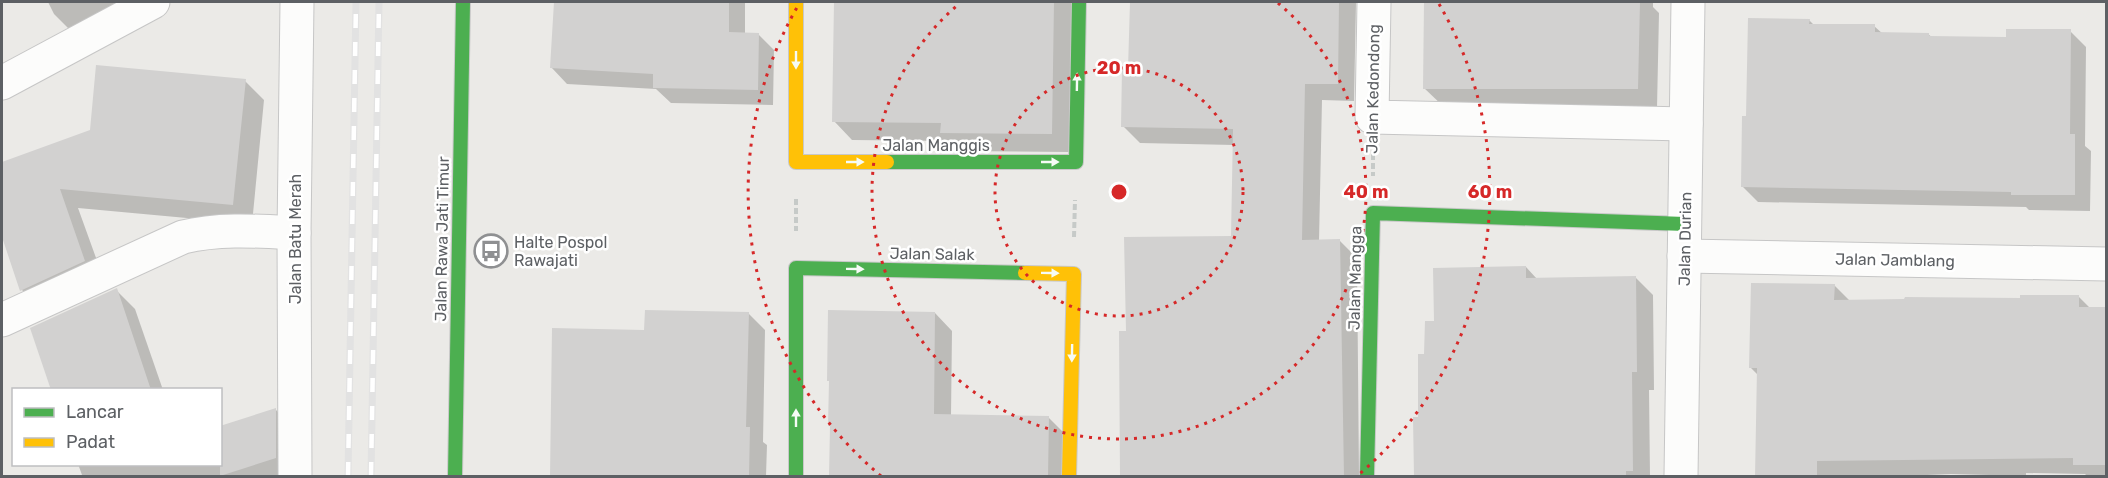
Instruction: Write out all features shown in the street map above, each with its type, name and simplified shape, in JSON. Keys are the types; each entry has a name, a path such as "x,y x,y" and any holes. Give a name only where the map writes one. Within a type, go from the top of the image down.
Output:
{"street":[{"path":"2,83 153,2"},
{"name":"Jalan Batu Merah","path":"290,475 297,2"},
{"name":"Jalan Rawa Jati Timur","path":"455,477 463,2"},
{"path":"796,2 796,162"},
{"path":"1076,162 1079,2"},
{"name":"Jalan Kedondong","path":"1372,117 1374,2"},
{"name":"Jalan Durian","path":"1681,477 1688,2"},
{"path":"1372,117 1686,124"},
{"name":"Jalan Manggis","path":"796,162 1076,162"},
{"name":"Jalan Mangga","path":"1367,477 1373,213 1685,224"},
{"path":"2,320 183,237 211,233 267,231 294,233"},
{"name":"Jalan Jamblang","path":"1684,256 2106,264"},
{"path":"796,268 796,477"},
{"name":"Jalan Salak","path":"796,268 1074,274"},
{"path":"1069,477 1074,274"}],"path":[{"name":"Jalan Kedondong","path":"1372,117 1373,213"},
{"path":"796,162 796,268"},
{"path":"1074,274 1076,162"}],"building":[{"path":"554,2 729,2 729,32 759,33 758,90 653,88 653,74 550,68"},
{"path":"834,2 1054,2 1052,134 940,133 941,123 832,122"},
{"path":"1130,2 1339,2 1338,84 1305,84 1302,240 1340,239 1344,477 1120,477 1119,331 1126,331 1124,237 1231,236 1233,129 1121,127 1122,69 1128,69"},
{"path":"1424,2 1640,2 1638,89 1423,89"},
{"path":"1748,18 1810,19 1809,24 1875,24 1875,32 1929,33 1929,36 2006,37 2006,29 2071,29 2070,134 2075,134 2075,195 1741,187 1742,116 1746,116"},
{"path":"96,65 246,79 233,205 60,189 85,261 20,291 2,237 2,162 90,130"},
{"path":"1526,266 1526,278 1636,276 1637,372 1632,372 1633,471 1626,471 1626,477 1414,477 1413,417 1418,417 1418,354 1424,354 1425,321 1434,321 1433,268"},
{"path":"1751,283 1835,284 1834,300 2079,295 2079,307 2106,307 2106,465 2073,465 2073,458 1817,461 1817,477 1755,477 1757,368 1749,368"},
{"path":"117,288 150,388 50,388 30,328"},
{"path":"645,310 749,312 746,427 750,427 749,477 550,477 552,328 644,330"},
{"path":"828,310 935,312 934,414 1049,416 1048,477 829,477"},
{"path":"276,408 276,458 220,476 222,425"}],"railway":[{"path":"348,476 356,2"},
{"path":"371,476 379,2"}],"traffic: fast":[{"path":"455,476 463,2"},
{"path":"887,162 1076,162 1079,2"},
{"path":"1367,476 1373,213 1685,224"},
{"path":"796,476 796,268 1025,273"}],"traffic: slow":[{"path":"796,2 796,162 887,162"},
{"path":"1025,273 1074,274 1069,476"}],"place":[{"name":"Halte Pospol Rawajati","path":"491,251"}]}
